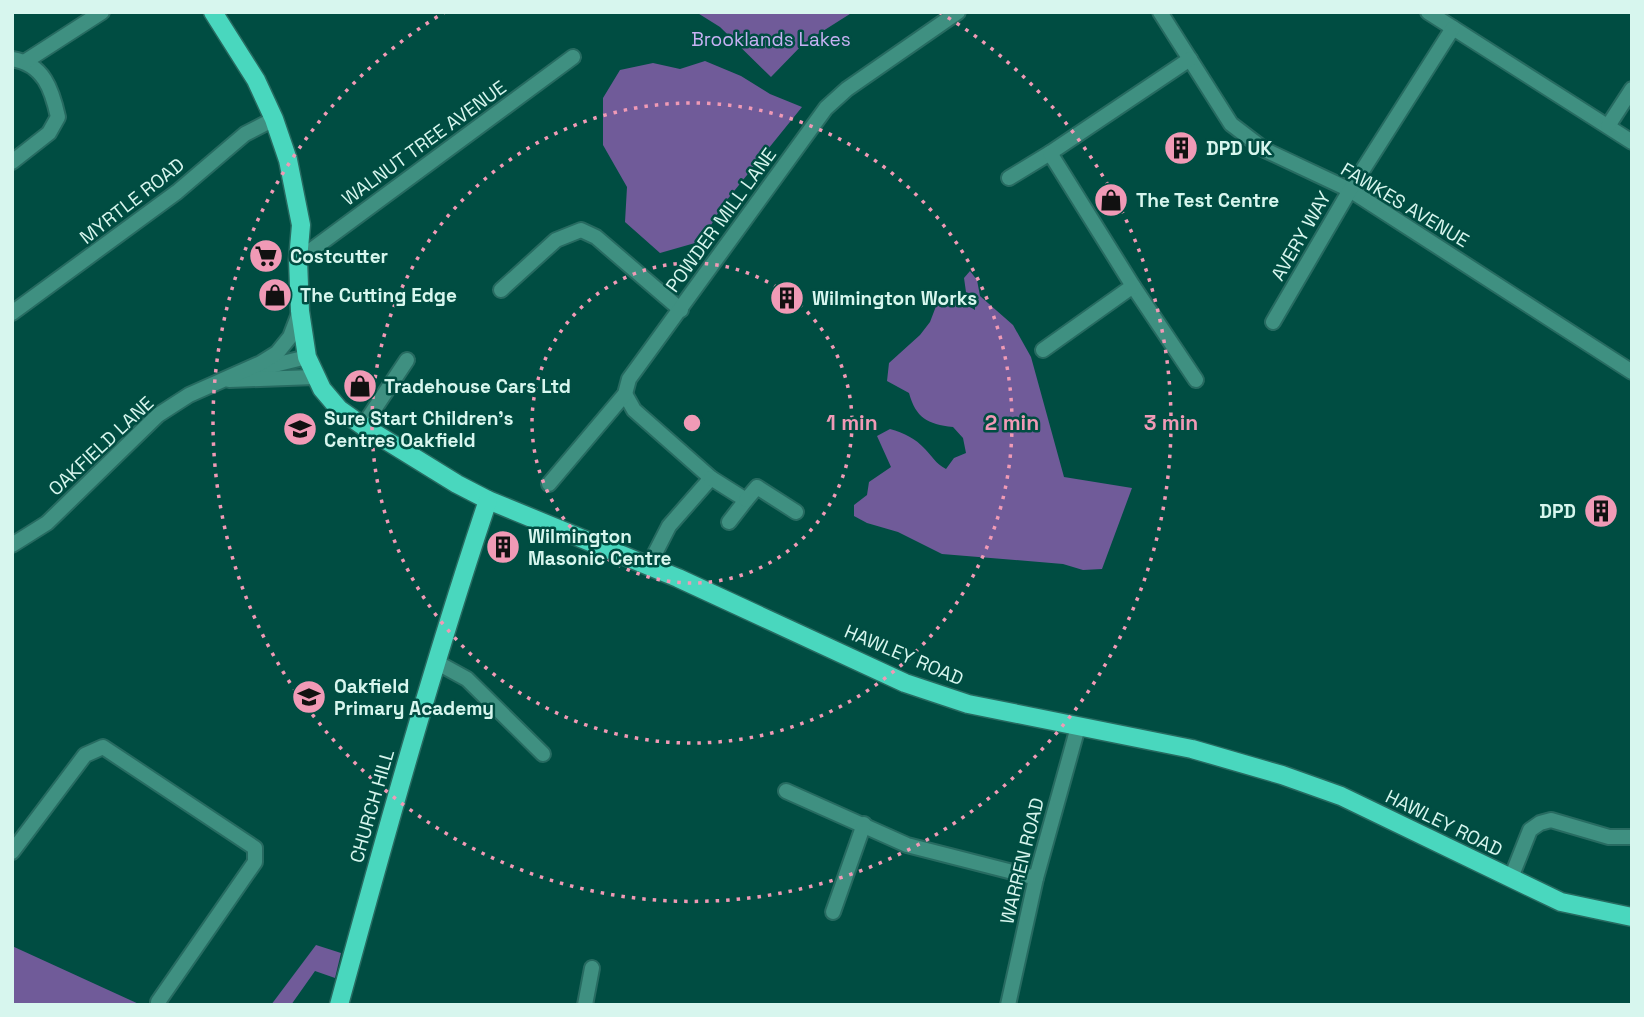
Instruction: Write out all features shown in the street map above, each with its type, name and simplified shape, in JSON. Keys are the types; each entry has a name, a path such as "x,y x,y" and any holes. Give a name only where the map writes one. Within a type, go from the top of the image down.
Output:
{"main road":[{"name":"HAWLEY ROAD","path":"213,12 255,76 274,119 295,188 301,225 298,260 300,311 307,357 322,389 340,409 363,426 488,500 678,578 905,682 968,704 1192,750 1282,775 1341,796 1561,902 1632,917"},
{"name":"CHURCH HILL","path":"339,1005 436,662 488,500"}],"street":[{"path":"12,162 50,134 58,117 51,86 19,60 102,12"},
{"name":"POWDER MILL LANE","path":"550,484 625,394 629,379 826,108 847,89 958,12"},
{"name":"FAWKES AVENUE","path":"1160,12 1231,124 1273,155 1350,190 1632,372"},
{"path":"1428,12 1447,20 1632,142"},
{"name":"AVERY WAY","path":"1273,322 1447,20"},
{"name":"WALNUT TREE AVENUE","path":"298,260 573,57"},
{"path":"1009,178 1190,59"},
{"path":"1608,126 1632,89"},
{"name":"MYRTLE ROAD","path":"12,313 177,192 244,134 274,119"},
{"path":"1050,153 1133,286 1196,380"},
{"path":"501,290 555,240 581,230 596,237 681,310"},
{"path":"1043,350 1133,286"},
{"name":"OAKFIELD LANE","path":"12,545 47,523 158,415 189,395 261,363 283,347 300,311"},
{"name":"OAKFIELD LANE","path":"220,381 307,357"},
{"path":"363,426 407,360"},
{"name":"OAKFIELD LANE","path":"220,381 315,377"},
{"path":"625,394 634,410 711,478 746,500"},
{"path":"648,567 669,526 711,478"},
{"path":"729,522 757,487 796,512"},
{"path":"436,662 467,679 543,754"},
{"name":"WARREN ROAD","path":"1007,1005 1036,878 1078,727"},
{"path":"12,852 85,755 103,747 255,848 255,862 158,1002"},
{"path":"786,791 908,845 1036,878"},
{"path":"1511,878 1530,830 1540,823 1551,820 1609,837 1632,837"},
{"path":"833,912 864,824"},
{"path":"585,1005 592,968"}],"green space":[{"name":"Brooklands Lakes","path":"696,12 853,12 804,43 771,77 720,27"},
{"path":"705,61 802,107 722,206 702,241 660,253 625,222 627,187 603,145 603,98 620,70 653,63 680,69"},
{"path":"970,271 977,280 980,296 1013,325 1031,357 1064,477 1132,488 1102,569 1083,570 1063,564 942,554 898,532 867,523 854,516 854,505 867,495 869,482 891,467 877,436 890,429 905,434 946,469 954,458 966,453 963,438 953,427 929,422 919,414 909,393 887,381 889,363 920,335 930,322 938,301 952,296 975,310 975,301 966,292 964,278"},
{"path":"316,945 341,953 335,978 315,971 291,1005 271,1005"},
{"path":"12,946 141,1005 12,1005"}],"place":[{"name":"DPD UK","path":"1181,148"},
{"name":"The Test Centre","path":"1111,200"},
{"name":"Costcutter","path":"266,256"},
{"name":"The Cutting Edge","path":"275,295"},
{"name":"Wilmington Works","path":"787,298"},
{"name":"Tradehouse Cars Ltd","path":"360,386"},
{"name":"Sure Start Children's Centres Oakfield","path":"300,429"},
{"name":"DPD","path":"1601,511"},
{"name":"Wilmington Masonic Centre","path":"503,547"},
{"name":"Oakfield Primary Academy","path":"309,697"}]}
